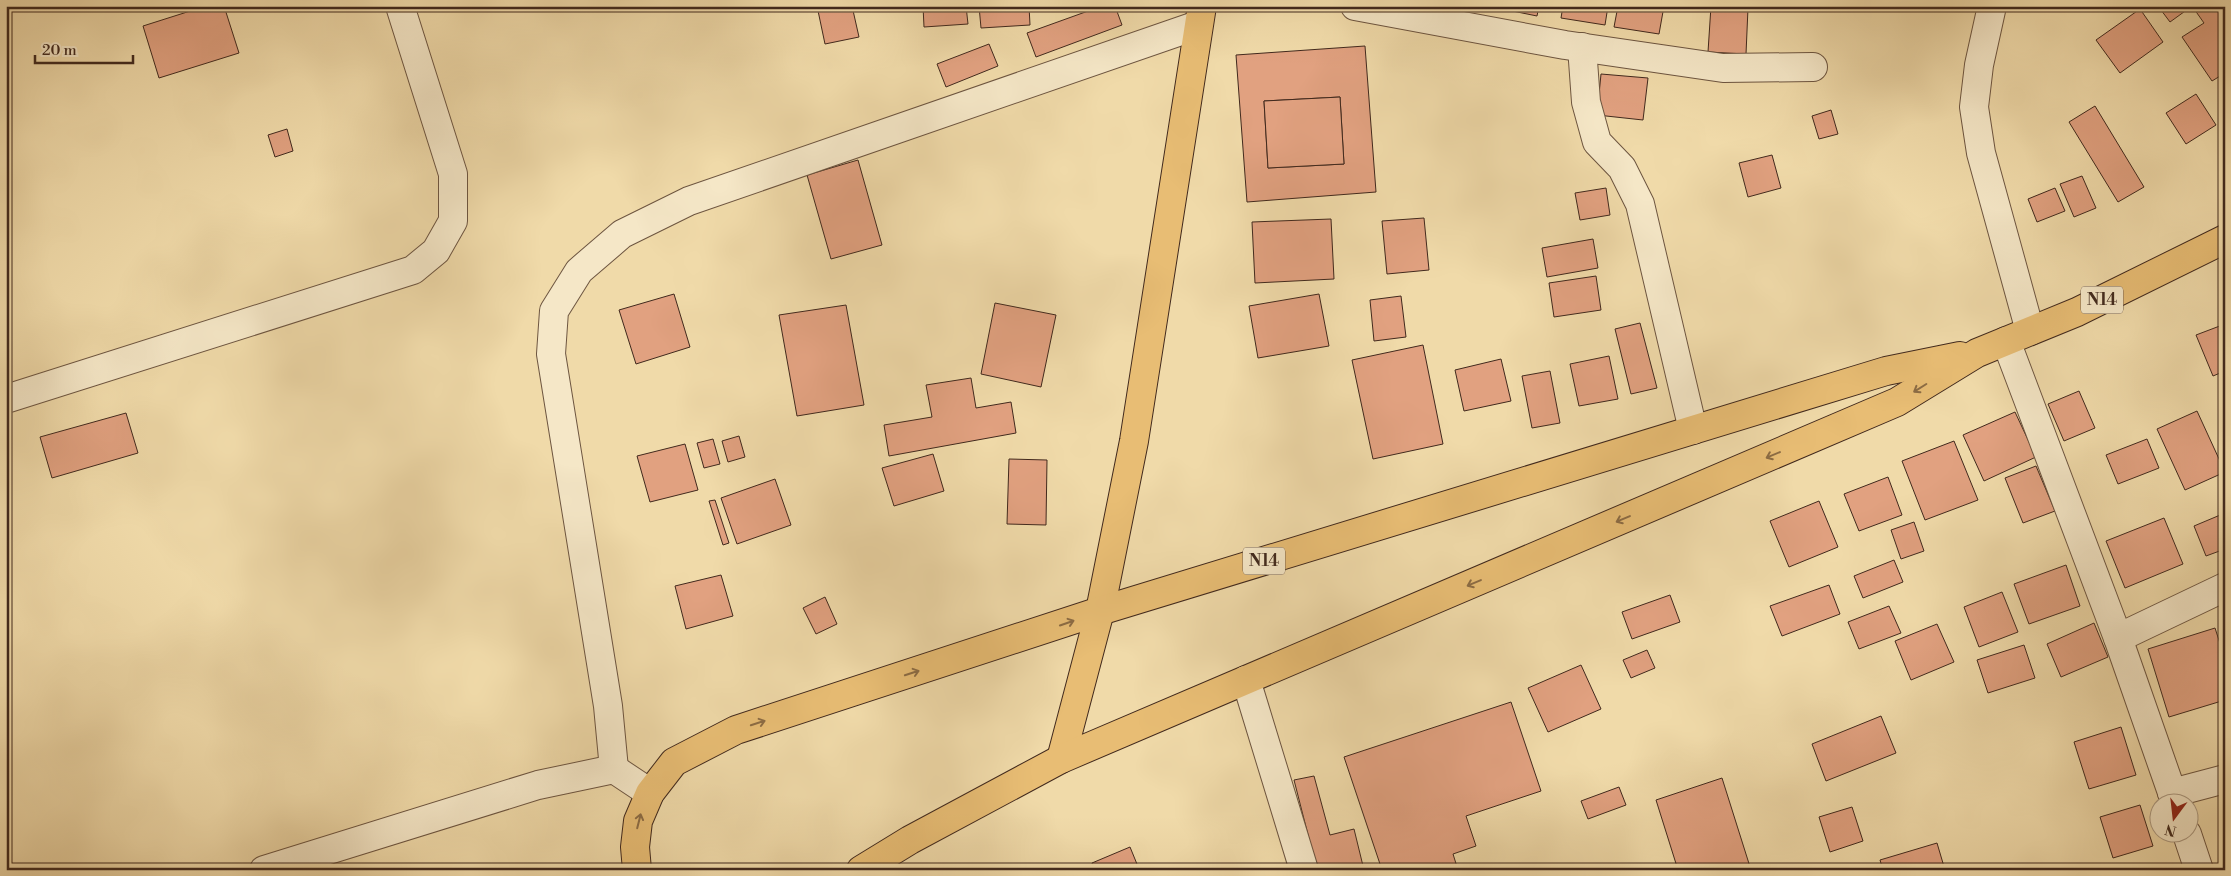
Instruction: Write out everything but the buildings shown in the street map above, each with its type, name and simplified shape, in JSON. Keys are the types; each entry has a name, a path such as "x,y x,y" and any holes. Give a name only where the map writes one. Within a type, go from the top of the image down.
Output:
{"main road":[{"path":"1061,759 1100,611 1134,441 1200,16"},
{"name":"N14","path":"861,870 910,840 1061,759 1897,402 1977,353 2077,312 2225,239"},
{"name":"N14","path":"637,870 635,847 638,821 650,793 674,762 736,730 1100,611 1886,371 1977,353"}],"street":[{"path":"6,399 413,270 436,251 453,221 453,174 400,6"},
{"path":"1356,6 1582,47 1723,68 1813,67"},
{"path":"1992,6 1979,65 1974,107 1981,153 2018,336 2118,638 2173,794"},
{"path":"614,769 608,706 551,354 554,311 579,271 622,234 689,201 1200,16"},
{"path":"1582,47 1586,102 1597,142 1622,168 1640,204 1693,430"},
{"path":"2118,638 2225,587"},
{"path":"1246,680 1304,870"},
{"path":"264,870 538,784 614,769 650,793"},
{"path":"2185,794 2225,780"},
{"path":"2190,844 2200,870"}]}
